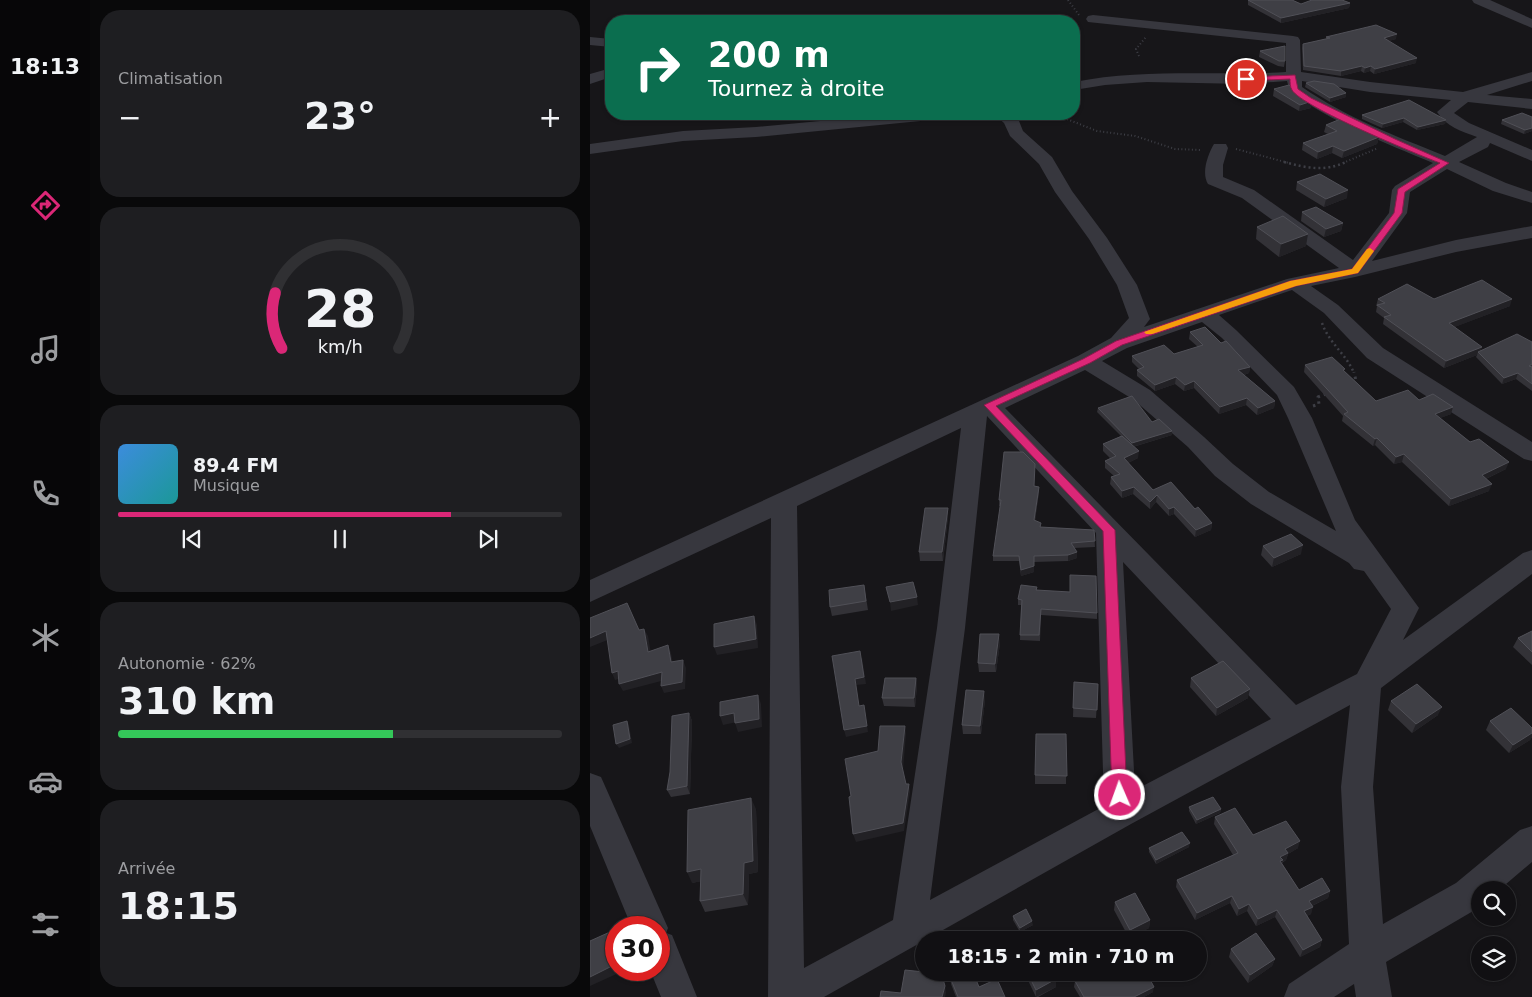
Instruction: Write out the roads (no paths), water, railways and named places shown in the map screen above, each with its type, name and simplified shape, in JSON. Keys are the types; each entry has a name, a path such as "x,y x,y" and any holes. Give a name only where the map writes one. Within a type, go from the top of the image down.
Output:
{"street":[{"path":"1479,0 1532,24"},
{"path":"1112,10 1093,19 1293,40 1295,89 1309,100 1392,141 1506,190 1532,198"},
{"path":"590,41 605,42"},
{"path":"590,79 605,74"},
{"path":"1080,85 1105,80 1139,78 1246,79 1293,76 1370,87 1466,96 1530,105"},
{"path":"1532,77 1466,96 1445,112 1450,119 1464,127 1487,134 1532,156"},
{"path":"1530,105 1523,94 1524,84 1532,77"},
{"path":"590,149 683,136 756,132 879,120"},
{"path":"1010,120 1016,133 1046,161 1064,192 1098,238 1127,285 1140,319 1119,343"},
{"path":"1355,271 1398,213 1401,190 1482,143 1487,134"},
{"path":"1220,148 1214,165 1214,180 1248,194 1355,271"},
{"path":"590,592 1086,361 1119,343 1294,283 1355,271 1456,246 1532,232"},
{"path":"1294,283 1331,309 1375,353 1532,453"},
{"path":"1204,313 1229,334 1286,392 1300,418 1344,523 1405,608"},
{"path":"1086,361 1142,395 1196,442 1224,470 1260,498 1358,556 1405,608"},
{"path":"982,408 1109,530 1292,721"},
{"path":"909,930 982,408"},
{"path":"784,501 787,997 1120,814 1367,682 1532,560"},
{"path":"1109,530 1120,814"},
{"path":"1374,997 1368,953 1357,787 1367,682 1405,608"},
{"path":"590,787 645,916"},
{"path":"1302,997 1368,953 1468,895 1532,841"},
{"path":"670,975 679,997"}]}
